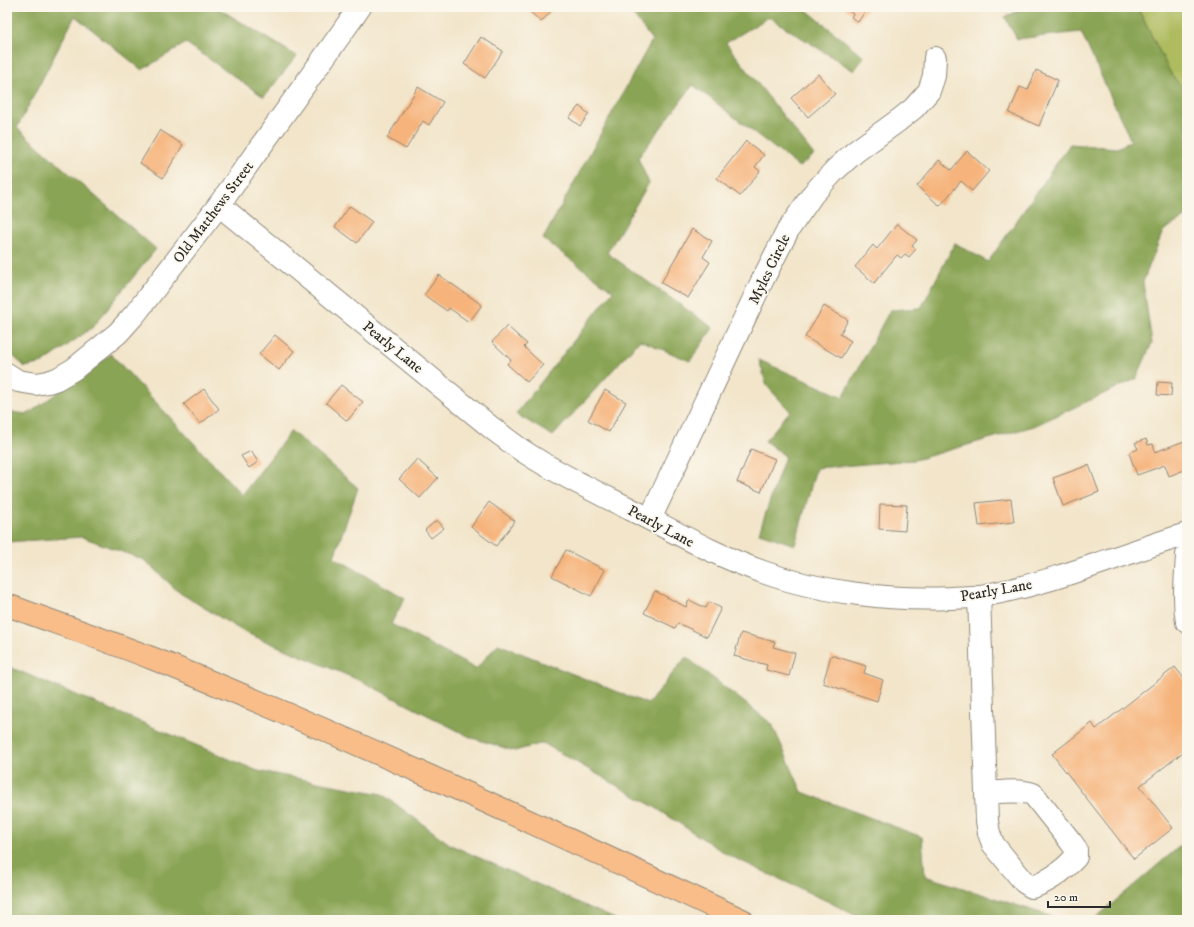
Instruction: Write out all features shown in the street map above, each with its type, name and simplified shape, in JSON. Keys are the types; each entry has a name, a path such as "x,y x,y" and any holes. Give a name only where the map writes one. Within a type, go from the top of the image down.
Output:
{"highway":[{"path":"7,605 153,658 298,719 547,830 742,920"}],"street":[{"name":"Old Matthews Street","path":"7,374 18,382 36,384 57,379 74,369 118,333 135,314 219,205 360,7"},
{"name":"Myles Circle","path":"650,519 788,230 813,194 836,170 855,152 914,108 929,91 934,76 935,58"},
{"name":"Pearly Lane","path":"219,205 509,441 527,454 568,478 703,547 764,573 801,584 841,591 898,598 979,596 1041,583 1187,534"},
{"path":"1187,555 1185,589 1187,622"},
{"path":"979,596 986,793 989,833 993,844 1024,882 1032,887 1044,883 1070,864 1076,857 1076,849 1033,794 1027,792 986,793"}],"green space":[{"path":"7,7 216,7 297,56 264,97 186,43 142,70 75,16 17,128 156,249 93,327 43,363 25,367 12,355 7,347"},
{"path":"627,7 803,7 864,57 854,71 769,17 726,43 814,155 799,167 693,85 638,158 649,183 607,253 713,328 690,361 640,340 553,436 516,414 613,291 543,239 652,40"},
{"path":"1027,7 1137,7 1172,76 1187,91 1187,216 1163,231 1143,282 1152,343 1136,379 1034,426 915,460 816,468 795,545 759,533 785,456 765,441 790,411 767,386 759,360 843,397 890,310 921,308 955,243 988,262 1070,144 1117,148 1131,141 1081,32 1017,39 1005,17"},
{"path":"1137,7 1187,7 1187,91 1172,76"},
{"path":"111,354 242,495 291,431 358,488 334,557 405,598 391,624 476,669 498,644 648,704 686,657 772,724 802,792 922,837 925,876 1063,920 864,920 726,854 656,808 543,743 515,751 472,738 361,681 244,632 180,593 144,560 82,537 7,542 7,408 9,412 28,414"},
{"path":"7,666 258,771 382,794 451,845 617,920 7,920"},
{"path":"1187,840 1187,920 1093,920"}],"building":[{"path":"525,7 555,7 541,22"},
{"path":"844,7 868,7 858,22 851,17 853,14"},
{"path":"481,37 503,51 485,78 464,64"},
{"path":"1036,70 1058,80 1039,126 1009,113 1020,87 1028,90"},
{"path":"818,74 835,94 808,117 791,98"},
{"path":"418,87 443,102 429,125 423,121 406,149 387,138"},
{"path":"579,106 589,114 580,126 569,118"},
{"path":"160,130 183,145 163,178 140,163"},
{"path":"746,141 764,155 755,167 760,171 740,196 717,178"},
{"path":"967,151 989,171 972,191 961,181 940,206 917,186 939,160 951,170"},
{"path":"350,206 372,222 357,243 335,227"},
{"path":"897,224 917,240 912,246 916,249 909,257 905,254 901,258 897,255 874,283 855,267 873,245 877,249"},
{"path":"692,229 712,241 703,257 710,262 688,298 661,283"},
{"path":"439,275 482,305 469,322 449,308 447,311 424,295"},
{"path":"824,306 848,320 840,334 851,341 841,358 805,337"},
{"path":"507,326 527,344 524,347 543,365 527,382 507,364 511,360 492,342"},
{"path":"275,335 294,351 279,370 259,354"},
{"path":"1158,382 1172,383 1171,396 1157,395"},
{"path":"341,385 363,402 347,421 326,403"},
{"path":"204,389 219,409 200,424 184,404"},
{"path":"605,390 626,402 609,432 588,420"},
{"path":"1146,439 1148,445 1153,444 1155,452 1187,440 1187,469 1169,476 1165,465 1137,475 1129,453 1138,449 1135,443"},
{"path":"751,449 775,459 761,492 737,482"},
{"path":"251,451 258,462 249,468 241,456"},
{"path":"417,459 438,478 420,498 399,479"},
{"path":"1089,465 1099,492 1063,506 1053,478"},
{"path":"1011,499 1014,522 979,526 976,503"},
{"path":"489,502 515,521 496,546 471,527"},
{"path":"880,504 907,505 905,531 879,529"},
{"path":"437,520 444,528 431,538 425,530"},
{"path":"566,550 605,570 591,596 552,576"},
{"path":"655,591 686,607 689,600 706,608 709,602 721,608 707,637 678,623 675,628 644,613"},
{"path":"741,633 775,642 773,647 795,653 789,676 766,670 767,665 734,656"},
{"path":"831,655 866,666 864,673 883,680 877,701 823,683"},
{"path":"1175,667 1187,682 1187,749 1140,786 1173,828 1134,859 1052,754 1092,723 1096,729"}]}
